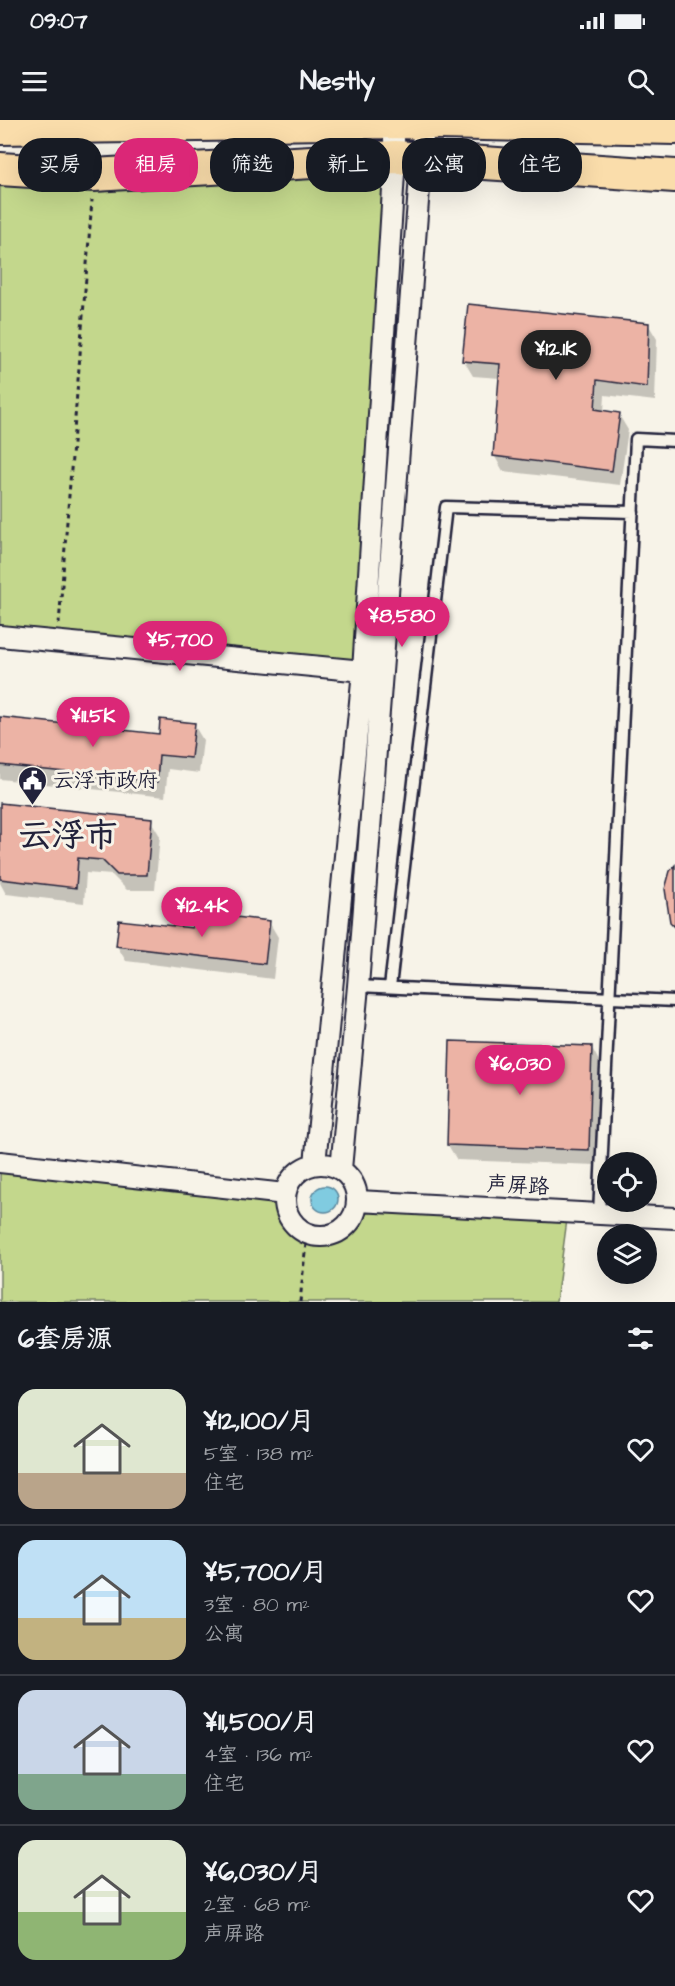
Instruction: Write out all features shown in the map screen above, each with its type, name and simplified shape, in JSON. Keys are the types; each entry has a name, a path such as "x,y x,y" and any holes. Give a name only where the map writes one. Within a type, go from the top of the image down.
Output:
{"main road":[{"path":"0,128 393,122 670,126"},
{"path":"102,175 402,157"},
{"path":"486,163 675,176"},
{"path":"0,169 18,170"}],"street":[{"path":"393,122 402,144"},
{"path":"416,138 424,123"},
{"path":"315,1164 363,671 404,192"},
{"path":"341,1169 358,986 405,192"},
{"path":"0,636 363,671"},
{"path":"0,1162 285,1194"},
{"path":"315,1164 330,1164 341,1169 350,1177 356,1189 358,1201 352,1219 344,1229 329,1235 317,1236 297,1227 286,1207 285,1194 293,1176 303,1168 315,1164"},
{"name":"声屏路","path":"358,1201 675,1218"}],"lane":[{"path":"599,1214 636,439 675,441"},
{"path":"390,987 446,507 633,512"},
{"path":"358,986 675,1001"}],"path":[{"path":"58,641 93,192"},
{"path":"300,1302 307,1233"}],"green space":[{"path":"390,157 395,157 363,671 0,636 0,169 18,168 18,192 102,192 102,166 114,166 114,192 198,192 198,163 210,163 210,192 294,192 294,160 306,160 306,192 390,192"},
{"path":"0,1162 285,1194 288,1210 294,1223 303,1232 314,1236 326,1236 338,1231 348,1222 357,1208 568,1212 556,1302 0,1302"}],"water":[{"path":"325,1186 334,1190 338,1199 334,1208 325,1212 316,1208 312,1199 316,1190"}],"building":[{"path":"468,304 649,323 647,387 597,380 595,409 620,413 612,471 493,456 500,364 462,361"},
{"path":"0,717 159,734 160,719 195,723 191,758 159,755 157,782 0,765"},
{"path":"0,803 152,819 147,875 117,875 102,860 78,858 76,888 0,879"},
{"path":"675,865 675,927 670,922 665,889 670,871"},
{"path":"194,912 270,921 265,964 116,946 119,920 192,928"},
{"path":"450,1041 592,1046 589,1150 447,1145"}],"place":[{"name":"云浮市政府","path":"32,806"}],"district":[{"name":"云浮市","path":"68,834"}]}
